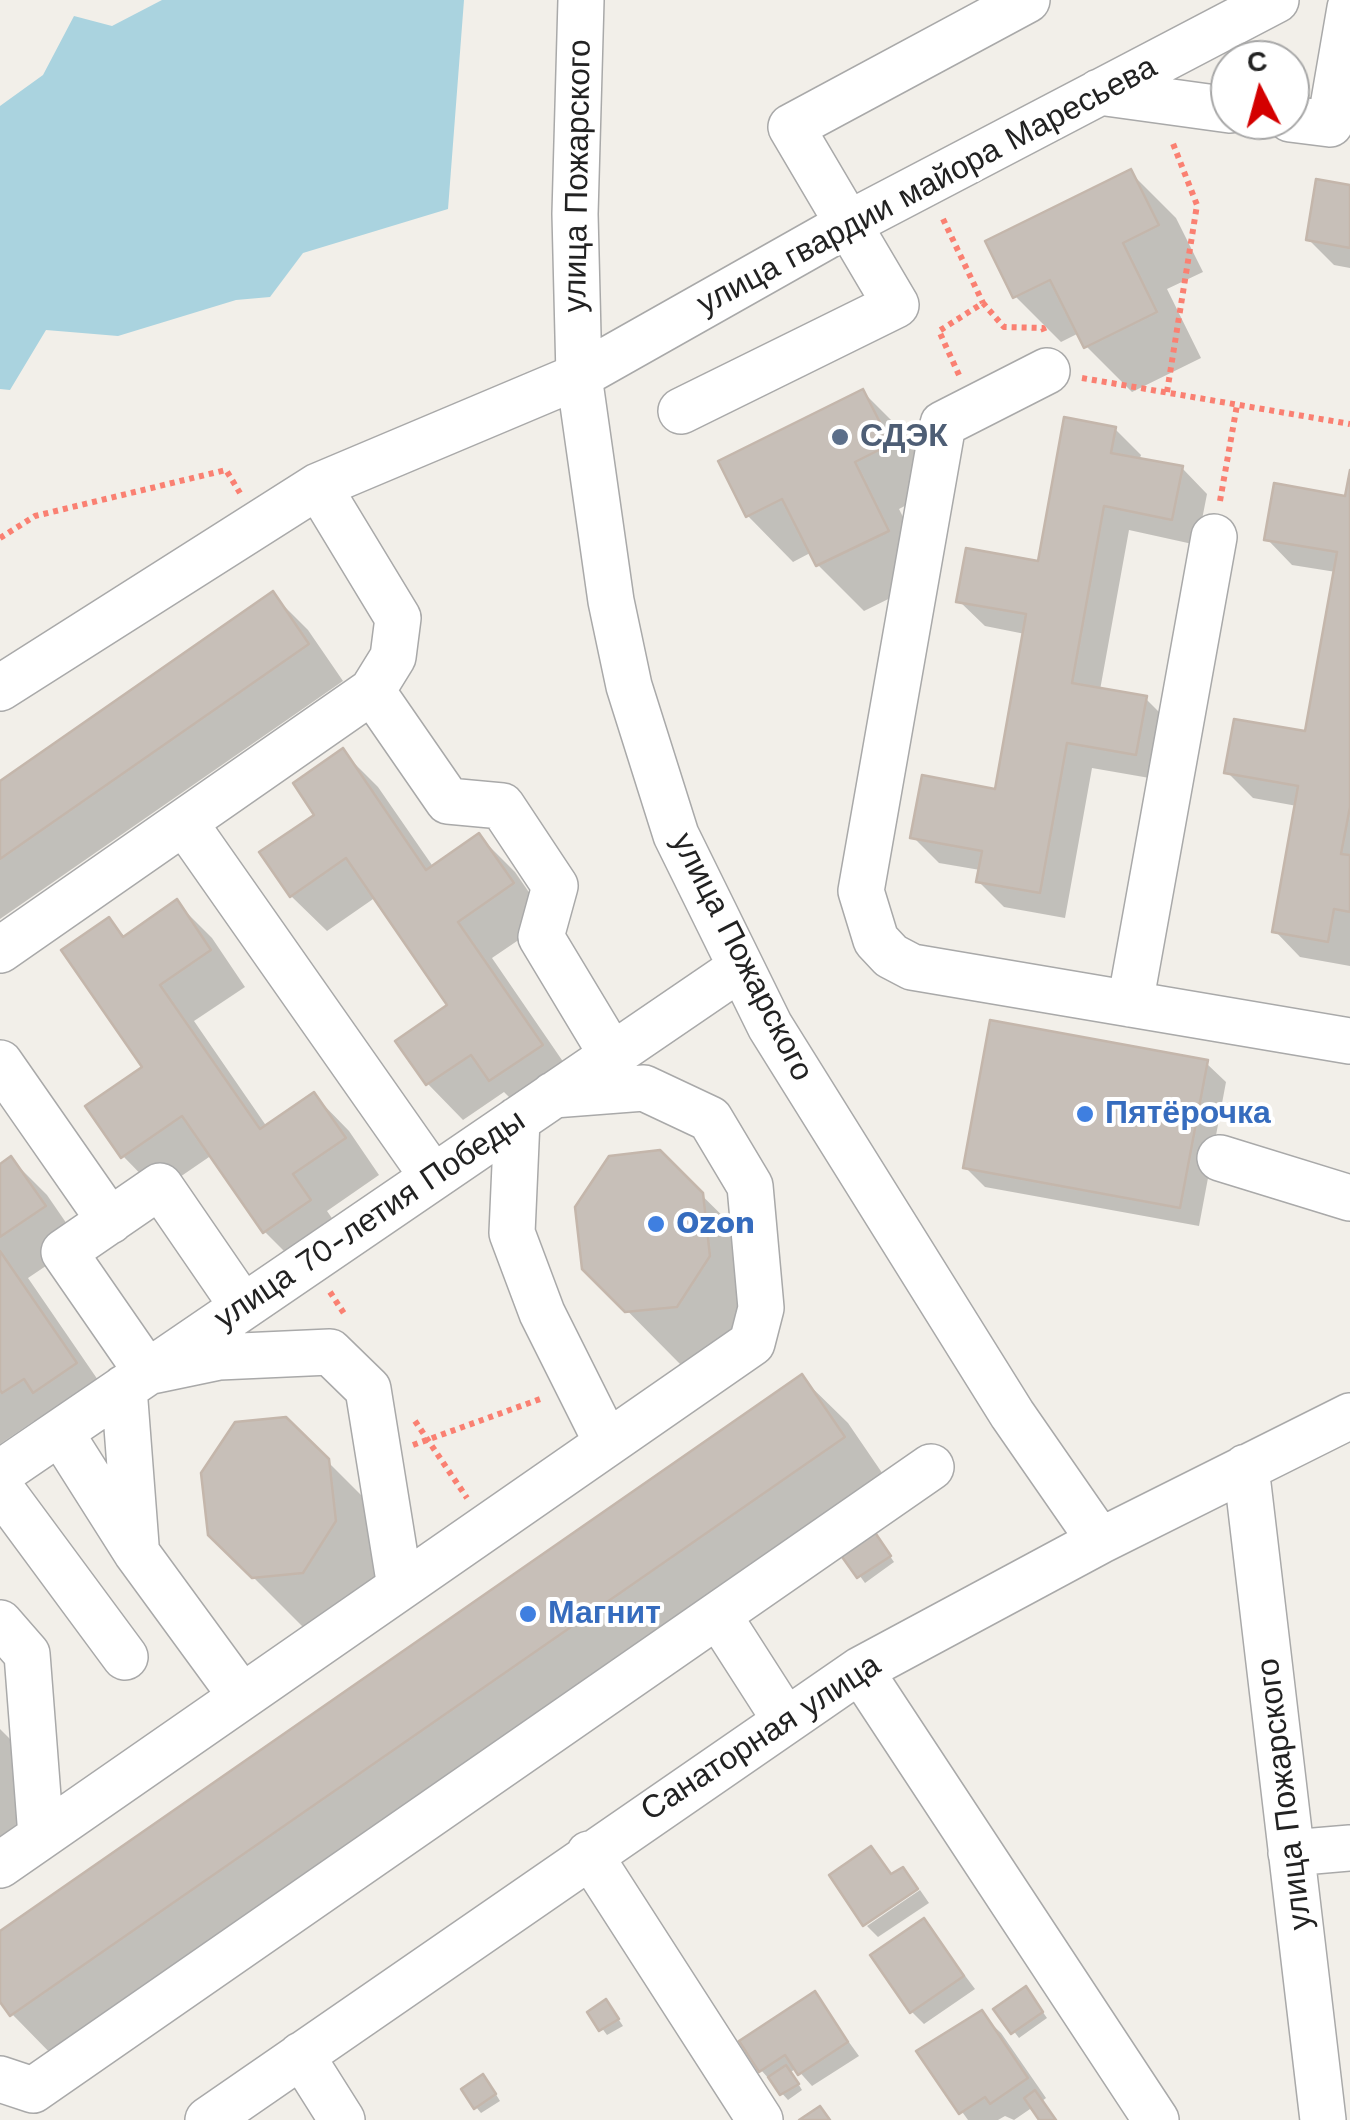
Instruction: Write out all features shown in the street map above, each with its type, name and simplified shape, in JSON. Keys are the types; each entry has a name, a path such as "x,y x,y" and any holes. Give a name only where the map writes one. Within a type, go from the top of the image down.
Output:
{"street":[{"name":"улица Пожарского","path":"581,0 575,214 579,376 611,600 628,686 676,835 740,968 895,1229 1012,1414 1100,1541"},
{"path":"682,411 896,305 791,127 1027,0"},
{"name":"улица гвардии майора Маресьева","path":"0,688 318,486 579,376 850,223 1276,0"},
{"path":"1310,122 1330,124 1350,8"},
{"path":"1099,92 1210,107"},
{"path":"1053,372 943,424 861,891 865,915 883,948 912,967 1350,1041"},
{"path":"0,950 372,691 393,656 398,618 318,486"},
{"path":"1130,1004 1214,537"},
{"path":"372,691 448,801 502,806 555,886 541,938 612,1055"},
{"path":"184,822 433,1177"},
{"name":"улица 70-летия Победы","path":"0,1473 740,968"},
{"path":"0,1063 110,1221"},
{"path":"0,1865 400,1588 607,1444 752,1343 761,1308 750,1186 710,1120 644,1088 535,1107 512,1233 542,1313 607,1444"},
{"path":"1220,1158 1350,1198"},
{"path":"136,1552 135,1380 64,1252 160,1186 243,1307"},
{"path":"135,1380 220,1357 330,1352 368,1389 400,1588"},
{"name":"Санаторная улица","path":"208,2120 784,1718 860,1670 1100,1541 1350,1416"},
{"path":"60,1432 136,1552 242,1697"},
{"path":"0,2079 33,2090 931,1467"},
{"name":"улица Пожарского","path":"1246,1467 1323,2120"},
{"path":"0,1488 125,1656"},
{"path":"718,1615 784,1718"},
{"path":"0,1622 27,1654 42,1836"},
{"path":"860,1670 1156,2120"},
{"path":"1292,1853 1350,1848"},
{"path":"589,1854 760,2120"},
{"path":"301,2056 342,2120"}],"path":[{"path":"1156,100 1197,205 1167,392"},
{"path":"926,183 983,304 1004,327 1044,328 1053,372 1350,424"},
{"path":"974,408 939,331 983,304"},
{"path":"1214,537 1237,405"},
{"path":"0,538 35,516 226,470 259,524"},
{"path":"379,1457 578,1385"}],"water":[{"path":"162,0 464,0 448,209 303,253 270,297 236,300 118,336 46,330 10,390 0,389 0,106 43,75 74,16 112,26"}],"building":[{"path":"1131,169 1159,225 1123,243 1157,312 1084,348 1050,280 1013,298 985,241"},
{"path":"1316,179 1350,185 1350,248 1306,240"},
{"path":"863,389 891,444 855,462 889,531 816,566 782,499 746,517 718,461"},
{"path":"1064,417 1116,427 1111,453 1183,466 1172,520 1104,506 1072,683 1147,696 1136,755 1067,743 1040,893 976,882 982,851 910,838 922,775 995,789 1026,614 956,602 966,548 1038,561"},
{"path":"1350,470 1350,807 1341,854 1350,855 1350,912 1334,909 1328,942 1272,932 1298,786 1224,773 1234,719 1305,731 1337,552 1264,540 1274,483 1345,496"},
{"path":"273,591 309,644 0,859 0,781"},
{"path":"343,748 426,870 479,833 514,883 458,922 543,1045 489,1081 471,1055 426,1085 395,1041 447,1005 346,858 290,897 259,852 314,815 293,783"},
{"path":"177,899 211,950 160,985 260,1129 314,1092 346,1138 293,1174 311,1200 263,1233 182,1116 121,1158 85,1106 142,1067 61,950 109,917 123,937"},
{"name":"Пятёрочка","path":"990,1020 1208,1060 1180,1208 963,1168"},
{"path":"660,1150 703,1193 710,1256 677,1307 625,1312 582,1269 575,1207 609,1156"},
{"path":"11,1156 46,1206 0,1237 0,1164"},
{"path":"0,1251 77,1363 33,1393 24,1379 2,1393 0,1390"},
{"path":"802,1374 845,1437 10,2016 0,2002 0,1931"},
{"path":"286,1417 329,1459 336,1521 303,1573 252,1578 208,1535 201,1473 235,1422"},
{"path":"874,1531 891,1556 857,1578 840,1554"},
{"path":"871,1846 891,1874 903,1867 918,1889 863,1926 829,1875"},
{"path":"924,1918 964,1976 910,2013 870,1955"},
{"path":"1026,1986 1043,2012 1011,2034 993,2009"},
{"path":"815,1991 848,2042 798,2075 785,2055 759,2072 739,2041"},
{"path":"606,1999 619,2019 599,2031 587,2012"},
{"path":"982,2010 1028,2078 990,2104 985,2097 959,2114 916,2051"},
{"path":"786,2065 799,2084 780,2095 768,2077"},
{"path":"483,2074 496,2094 474,2109 461,2089"},
{"path":"1035,2090 1056,2120 1039,2120 1024,2098"},
{"path":"820,2106 830,2120 799,2120"}],"place":[{"name":"СДЭК","path":"840,437"},
{"name":"Пятёрочка","path":"1085,1114"},
{"name":"Ozon","path":"656,1224"},
{"name":"Магнит","path":"528,1614"}]}
